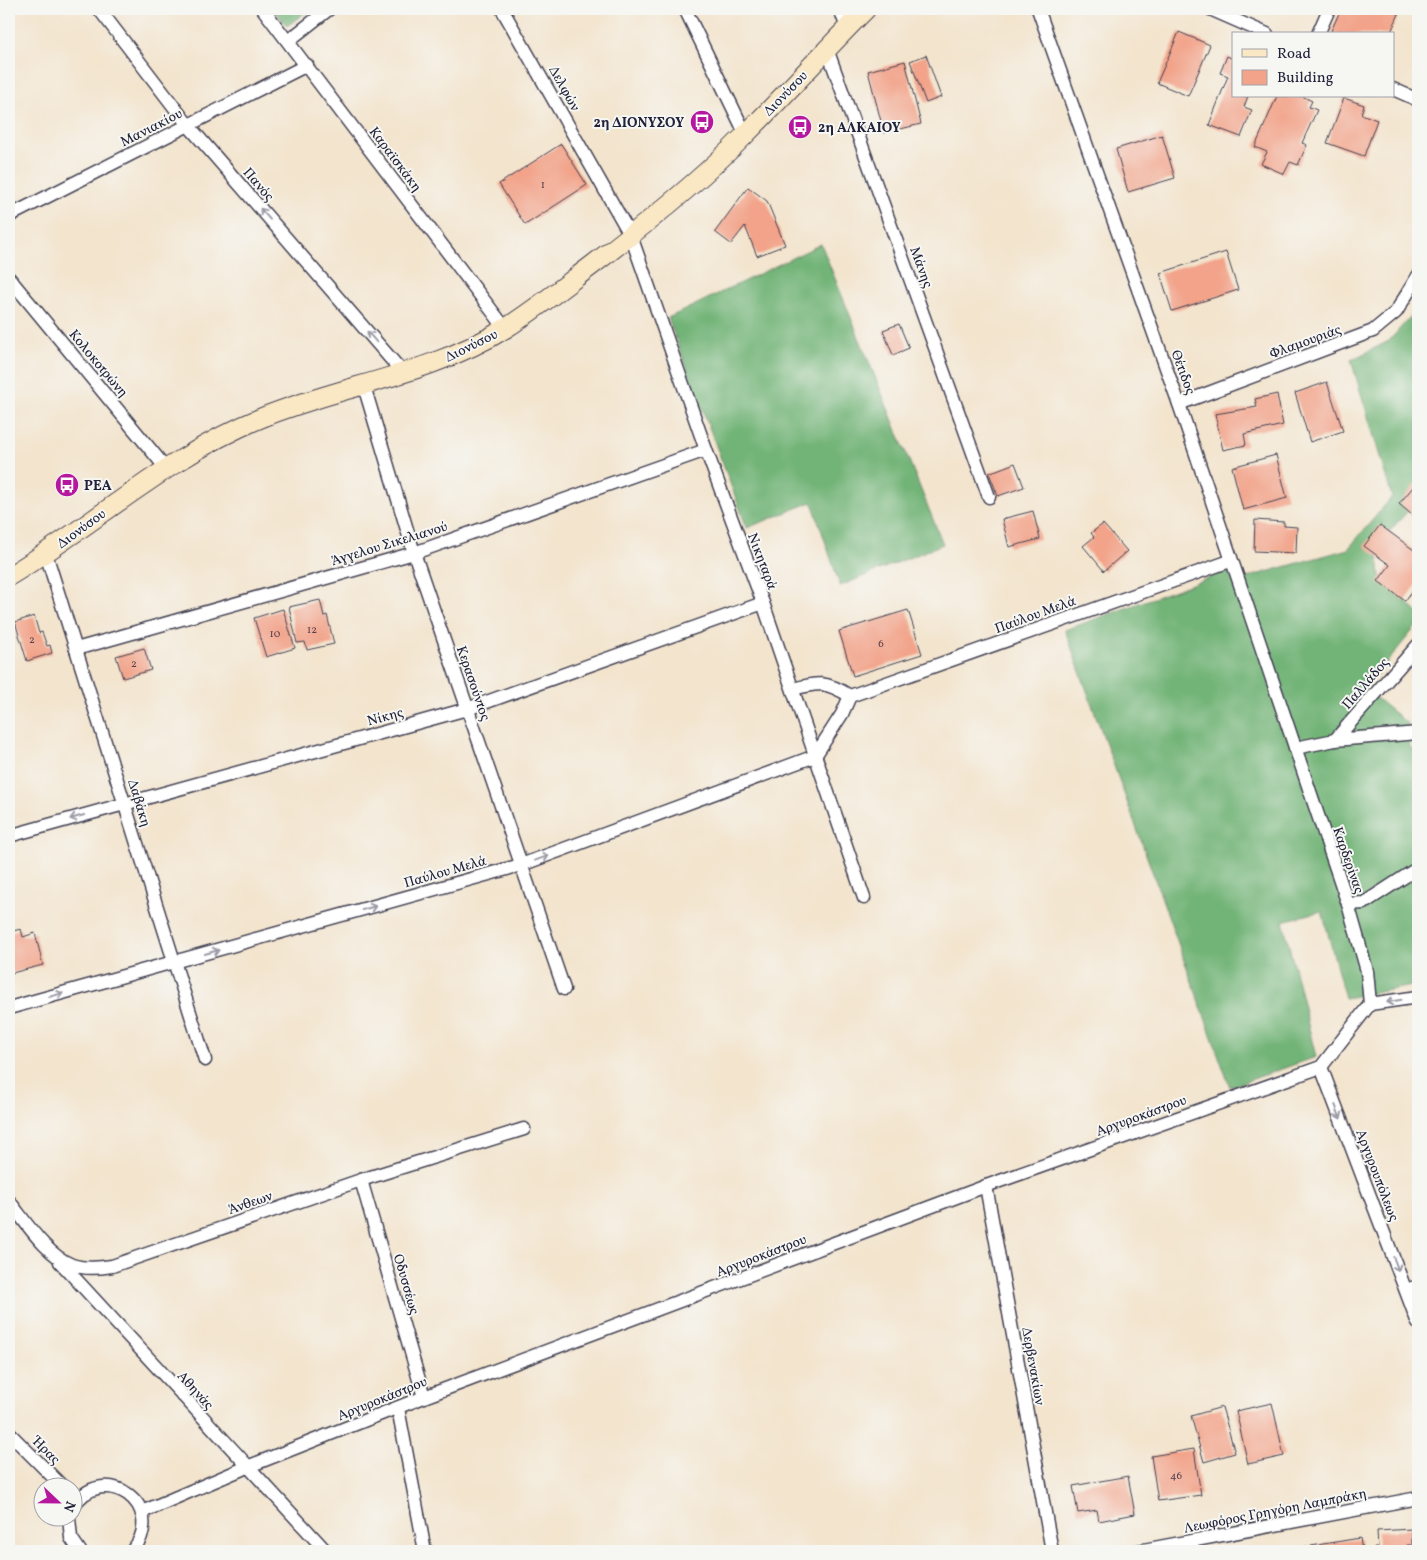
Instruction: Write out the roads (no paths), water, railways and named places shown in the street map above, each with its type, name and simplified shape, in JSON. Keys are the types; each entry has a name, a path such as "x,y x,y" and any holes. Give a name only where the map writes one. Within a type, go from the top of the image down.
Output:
{"main road":[{"name":"Διονύσου","path":"9,576 46,554 165,467 260,418 404,374 451,356 505,328 631,236 698,180 746,135 866,9"}],"street":[{"name":"Πανός","path":"99,9 188,125 404,374"},
{"name":"Καραϊσκάκη","path":"263,9 505,328"},
{"path":"288,41 330,9"},
{"name":"Δελφών","path":"502,9 631,236"},
{"path":"685,9 746,135"},
{"path":"840,9 847,28"},
{"name":"Θέτιδος","path":"1038,9 1179,404 1230,561 1295,748"},
{"path":"1210,9 1263,32"},
{"path":"1319,32 1329,9"},
{"name":"Μάνης","path":"827,48 989,497"},
{"name":"Μανιακίου","path":"9,216 307,65"},
{"path":"1394,89 1418,100"},
{"name":"Νικηταρά","path":"631,236 706,450 763,603 864,898"},
{"name":"Φλαμουριάς","path":"1179,404 1373,331 1396,312 1418,276"},
{"name":"Κολοκοτρώνη","path":"9,278 165,467"},
{"name":"Κερασούντος","path":"364,386 414,553 564,988"},
{"name":"Άγγελου Σικελιανού","path":"76,649 414,553 706,450"},
{"name":"Δαβάκη","path":"46,554 205,1060"},
{"name":"Παύλου Μελά","path":"850,696 1230,561"},
{"name":"Νίκης","path":"9,836 467,709 763,603"},
{"name":"Παλλάδος","path":"1335,740 1418,645"},
{"path":"793,689 818,682 835,687 850,696 842,714 815,756"},
{"path":"1295,748 1335,740 1418,732"},
{"name":"Καρδερίνας","path":"1295,748 1348,904 1364,903 1418,868"},
{"name":"Παύλου Μελά","path":"9,1008 521,865 815,756"},
{"path":"1321,1067 1370,1004 1367,971 1348,904"},
{"path":"1370,1004 1418,997"},
{"name":"Αργυροκάστρου","path":"142,1512 247,1467 424,1397 986,1186 1321,1067"},
{"name":"Αργυρουπόλεως","path":"1321,1067 1412,1288 1418,1322"},
{"name":"Άνθεων","path":"9,1201 46,1247 72,1265 99,1268 112,1266 361,1180 524,1129"},
{"name":"Οδυσσέως","path":"361,1180 424,1397"},
{"name":"Δερβενακίων","path":"986,1186 1052,1551"},
{"name":"Αθηνάς","path":"46,1247 326,1551"},
{"path":"398,1408 425,1551"},
{"name":"Ήρας","path":"9,1433 54,1478"},
{"path":"82,1497 93,1489 113,1487 131,1496 142,1512 142,1534 132,1551"},
{"name":"Λεωφόρος Γρηγόρη Λαμπράκη","path":"1138,1551 1418,1498"},
{"path":"70,1528 71,1538 80,1551"}],"place":[{"name":"2η ΔΙΟΝΥΣΟΥ","path":"702,122"},
{"name":"2η ΑΛΚΑΙΟΥ","path":"800,127"},
{"name":"ΡΕΑ","path":"67,485"}]}
